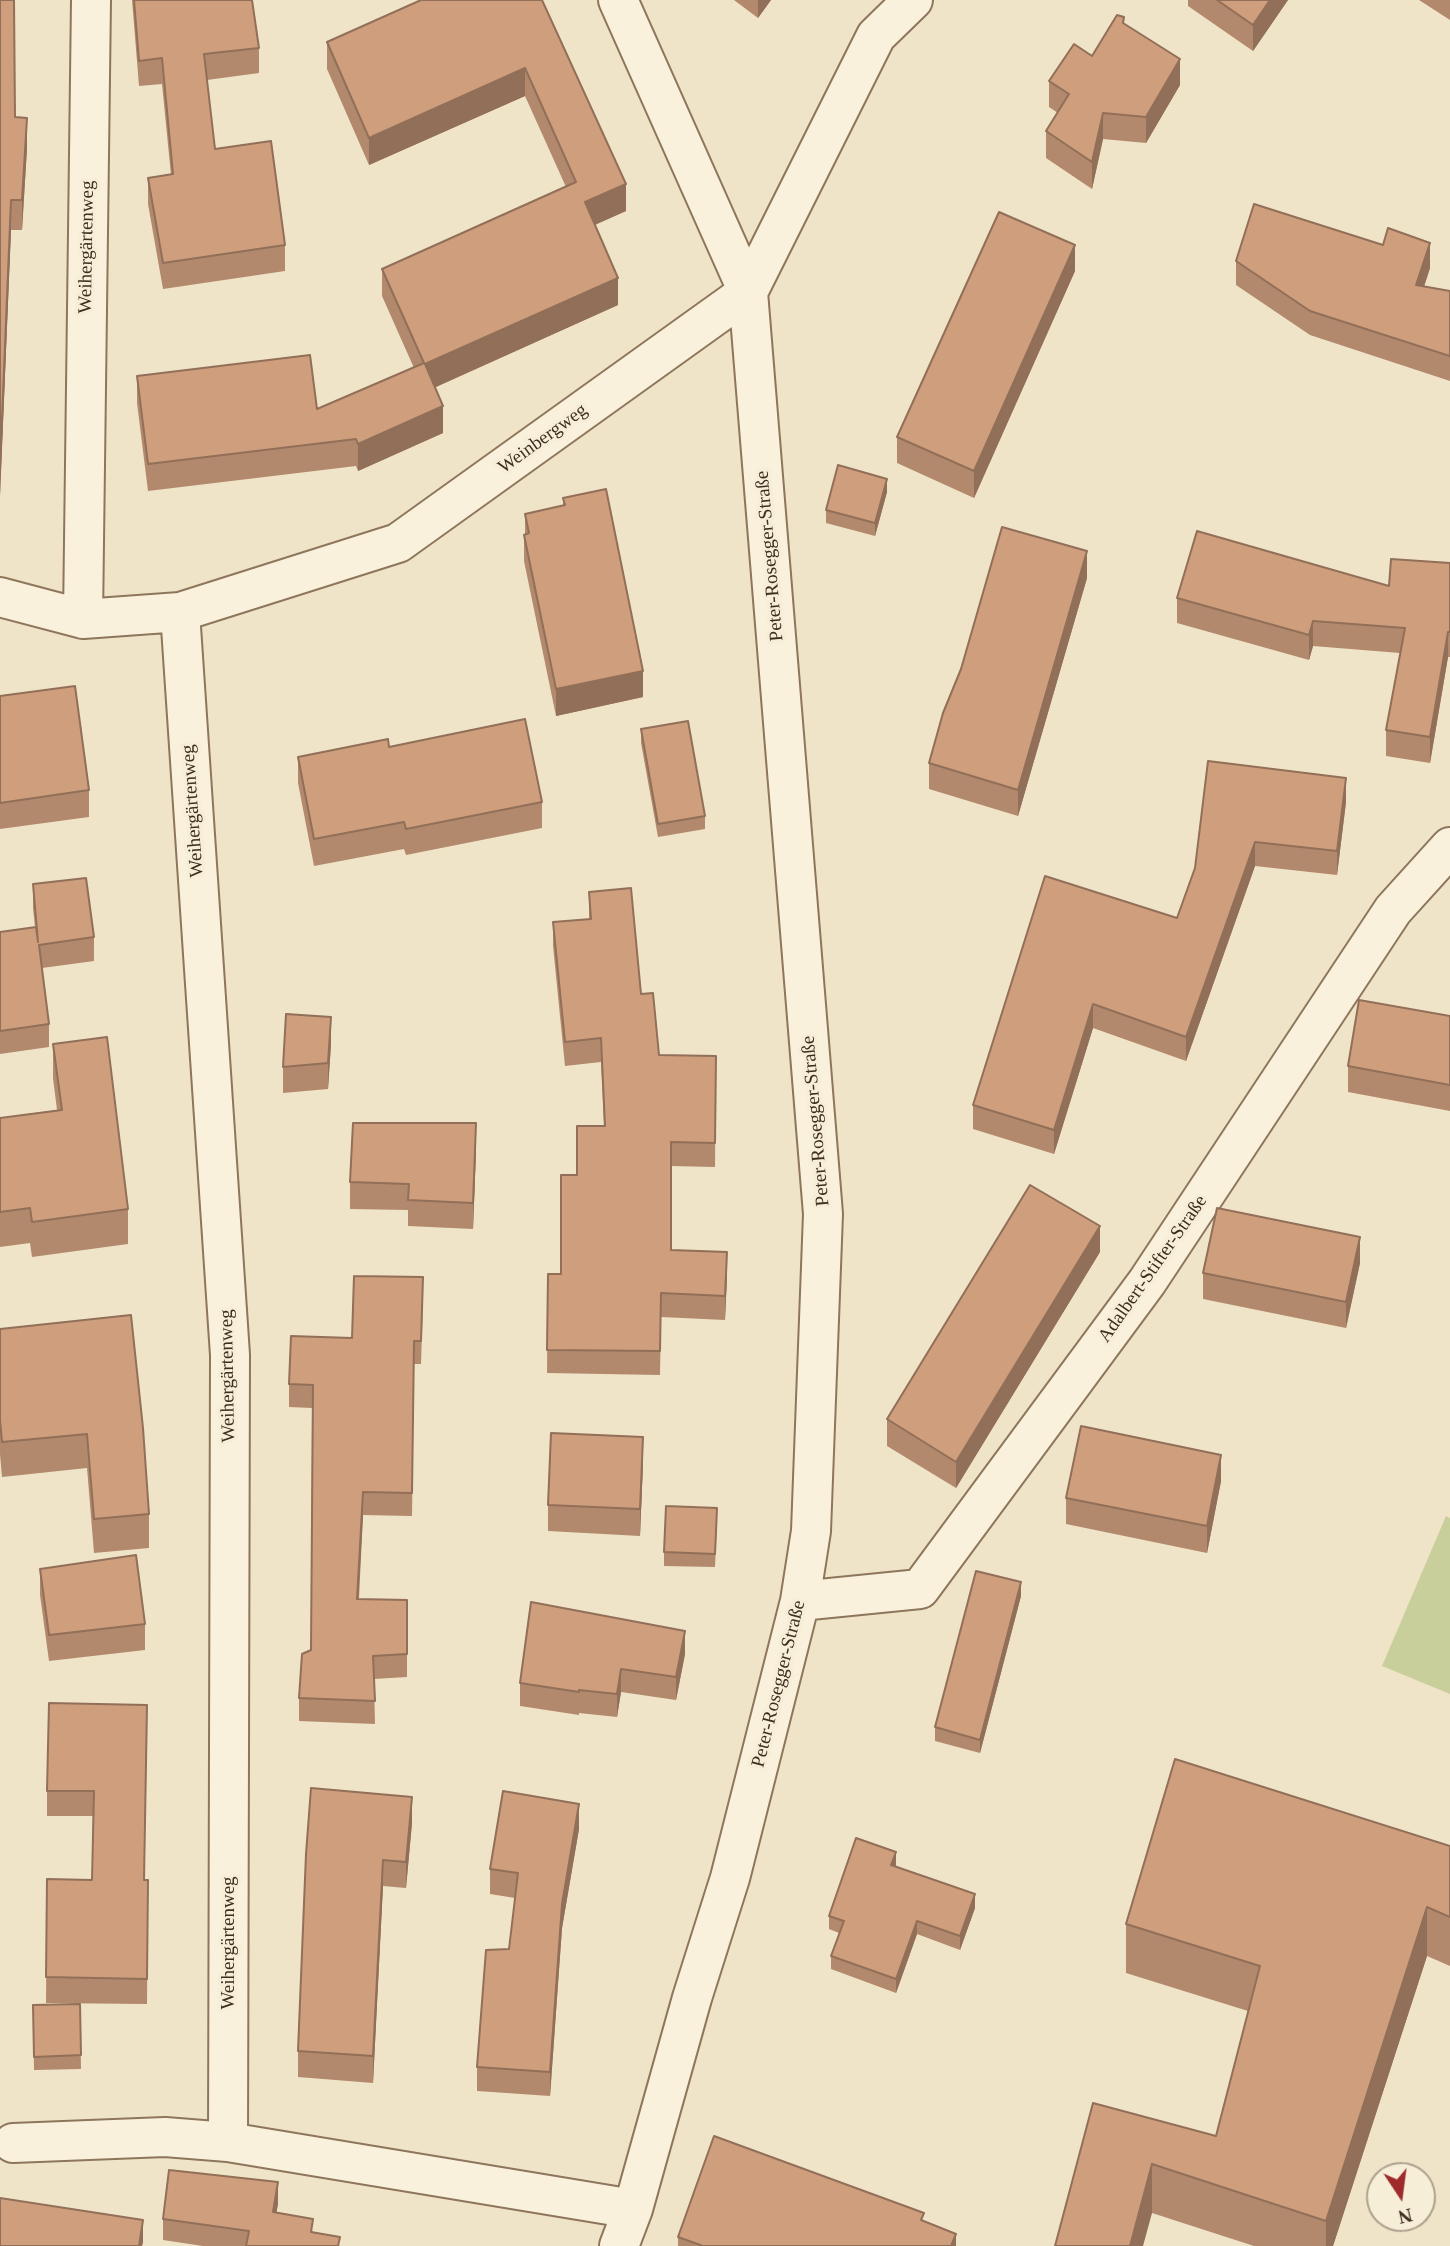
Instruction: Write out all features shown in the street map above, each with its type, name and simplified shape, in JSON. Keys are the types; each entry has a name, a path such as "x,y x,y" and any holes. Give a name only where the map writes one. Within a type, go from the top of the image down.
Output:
{"street":[{"name":"Weihergärtenweg","path":"83,619 91,0"},
{"name":"Peter-Rosegger-Straße","path":"618,0 748,292 823,1214 811,1531 800,1601 730,1878 692,1998 633,2209 619,2246"},
{"name":"Weinbergweg","path":"0,597 83,619 180,612 398,543 748,292 876,36 913,0"},
{"name":"Weihergärtenweg","path":"180,612 230,1355 228,2142"},
{"name":"Adalbert-Stifter-Straße","path":"800,1601 920,1589 1147,1282 1393,910 1450,847"},
{"path":"13,2143 165,2137 228,2142 633,2209"}],"green space":[{"path":"1446,1516 1450,1518 1450,1694 1382,1666"}],"building":[{"path":"0,0 14,0 15,117 27,118 22,200 11,200 0,467"},
{"path":"134,0 252,0 259,48 204,54 215,149 271,141 285,245 163,263 148,178 173,174 162,58 139,61"},
{"path":"421,0 542,0 626,184 585,202 618,278 425,364 443,406 358,444 356,439 148,464 137,376 310,355 317,409 424,363 382,269 576,182 525,68 369,138 327,42"},
{"path":"1217,0 1270,0 1253,25"},
{"path":"1117,15 1124,17 1123,23 1180,59 1146,117 1103,113 1092,162 1046,131 1069,94 1049,81 1074,44 1092,56"},
{"path":"1254,204 1383,245 1388,228 1430,243 1416,285 1450,291 1450,356 1310,311 1236,261"},
{"path":"999,212 1075,245 974,471 897,437"},
{"path":"838,465 887,479 875,523 826,510"},
{"path":"606,489 643,671 556,689 524,535 529,533 525,514 565,505 563,498"},
{"path":"1002,527 1087,551 1018,790 929,763 943,713 961,669"},
{"path":"1197,531 1389,586 1391,559 1450,563 1450,632 1430,737 1386,730 1405,628 1313,621 1309,635 1177,598"},
{"path":"75,686 89,790 0,803 0,696"},
{"path":"525,719 542,802 406,829 404,822 314,839 298,757 388,739 389,747"},
{"path":"688,721 705,816 658,824 641,729"},
{"path":"1208,761 1346,778 1337,851 1255,842 1186,1037 1093,1004 1054,1130 973,1105 1045,876 1177,918 1195,868"},
{"path":"86,878 94,937 39,945 49,1024 0,1031 0,932 36,927 38,942 33,884"},
{"path":"631,888 641,994 653,993 659,1055 716,1056 715,1143 671,1142 671,1250 727,1252 725,1296 661,1293 660,1351 547,1350 548,1274 561,1274 561,1175 577,1175 577,1126 605,1126 601,1038 565,1042 553,922 591,919 589,892"},
{"path":"1359,1000 1450,1016 1450,1085 1348,1066"},
{"path":"286,1014 331,1017 328,1063 283,1067"},
{"path":"107,1037 128,1209 32,1222 30,1208 0,1212 0,1118 62,1110 53,1044"},
{"path":"353,1123 476,1123 473,1203 408,1200 409,1184 350,1182"},
{"path":"1030,1185 1100,1226 956,1462 887,1419"},
{"path":"1217,1208 1360,1237 1346,1302 1203,1273"},
{"path":"354,1276 423,1277 421,1341 414,1341 412,1493 363,1492 357,1599 407,1600 407,1654 373,1656 375,1701 299,1698 302,1654 311,1650 313,1385 289,1384 291,1336 352,1338"},
{"path":"131,1315 149,1514 94,1519 87,1434 2,1442 0,1329"},
{"path":"1081,1426 1221,1455 1207,1526 1066,1498"},
{"path":"551,1433 643,1437 640,1509 548,1505"},
{"path":"666,1506 717,1508 715,1554 664,1552"},
{"path":"136,1555 145,1624 49,1635 40,1569"},
{"path":"976,1571 1021,1582 980,1740 935,1727"},
{"path":"531,1602 685,1631 676,1677 621,1669 617,1694 579,1692 520,1683"},
{"path":"49,1703 147,1705 144,1880 148,1880 147,1979 46,1977 47,1879 92,1880 94,1791 47,1791"},
{"path":"1175,1759 1450,1846 1450,1917 1427,1907 1326,2221 1152,2164 1130,2246 1055,2246 1093,2103 1216,2136 1260,1966 1126,1924"},
{"path":"311,1788 412,1797 406,1862 383,1860 373,2056 298,2051"},
{"path":"503,1791 579,1804 562,1904 550,2072 477,2067 486,1950 509,1949 518,1873 490,1869"},
{"path":"856,1838 896,1852 891,1865 975,1894 960,1936 917,1921 896,1979 831,1956 844,1921 829,1916"},
{"path":"80,2004 81,2055 34,2057 33,2005"},
{"path":"714,2136 924,2213 921,2220 956,2234 951,2246 703,2246 678,2237"},
{"path":"169,2170 278,2182 273,2212 313,2219 311,2232 340,2237 338,2246 246,2246 249,2231 163,2219"},
{"path":"0,2198 143,2220 139,2246 0,2246"}]}
